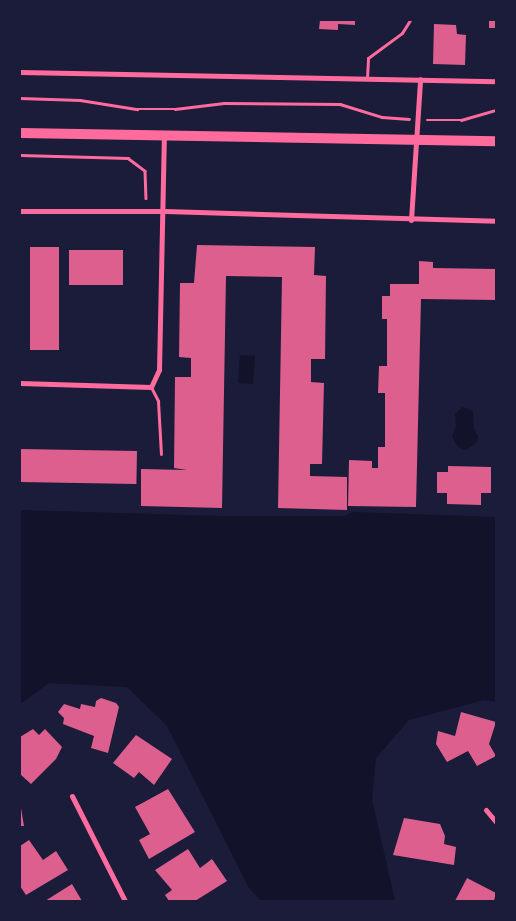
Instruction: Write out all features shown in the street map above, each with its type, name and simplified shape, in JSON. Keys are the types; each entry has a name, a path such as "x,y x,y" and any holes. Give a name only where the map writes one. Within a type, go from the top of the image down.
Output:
{"main road":[{"path":"20,133 496,141"}],"street":[{"path":"20,72 496,81"},
{"path":"411,220 418,139 420,79"},
{"path":"20,383 151,387 159,370 165,211 164,135"},
{"path":"20,211 165,211 411,220 496,221"},
{"path":"72,796 125,901"},
{"path":"486,810 496,822"}],"lane":[{"path":"367,78 368,58 402,33 410,20"},
{"path":"151,387 158,401 162,454"}],"path":[{"path":"20,98 80,100 137,109 175,109 224,103 340,104 382,117 418,119 461,120 496,110"},
{"path":"20,155 128,158 138,162 146,171 146,198"}],"shaded area":[{"path":"240,355 255,356 253,384 238,383"},
{"path":"462,407 473,411 474,429 478,436 477,442 466,450 458,447 452,437 456,426 455,414"},
{"path":"20,510 219,516 344,516 353,512 496,517 496,702 484,700 409,720 376,758 372,799 395,901 261,901 249,888 167,726 127,687 49,683 20,704"}],"building":[{"path":"320,20 355,20 355,25 338,24 338,30 319,29"},
{"path":"489,20 496,20 496,28 489,28"},
{"path":"434,24 456,25 457,34 466,35 465,65 433,64"},
{"path":"197,245 315,247 314,275 326,276 325,359 311,359 311,382 324,383 322,464 310,464 310,476 347,477 347,510 278,508 282,277 226,276 222,508 141,506 141,469 187,470 174,468 175,377 191,377 191,358 179,357 180,283 194,283"},
{"path":"30,247 59,247 59,350 30,350"},
{"path":"69,250 123,250 123,285 69,285"},
{"path":"419,261 433,262 433,268 496,269 496,300 421,299 416,507 348,506 349,460 372,461 372,468 378,468 378,447 385,447 385,393 378,393 379,366 387,366 387,319 382,319 382,296 390,296 390,284 419,284"},
{"path":"20,449 137,451 136,484 20,482"},
{"path":"448,466 491,467 491,493 481,493 481,505 447,504 447,493 437,493 437,472 448,472"},
{"path":"101,698 116,703 119,707 108,753 91,748 94,736 63,724 64,718 58,712 64,704 80,709 81,704 95,707 96,701"},
{"path":"461,712 496,722 489,744 496,756 477,766 468,751 447,762 436,744 438,731 455,736"},
{"path":"33,729 39,735 45,729 62,747 56,759 31,784 20,774 20,737"},
{"path":"136,735 172,759 154,785 139,772 134,778 113,763"},
{"path":"168,789 195,832 149,859 139,840 150,834 135,807"},
{"path":"21,808 24,826 20,826"},
{"path":"404,818 440,824 445,836 444,844 456,847 454,865 393,855"},
{"path":"29,840 43,860 56,851 68,870 26,895 20,886 20,846"},
{"path":"188,849 200,868 212,859 227,881 195,901 169,901 165,895 172,890 155,870"},
{"path":"467,878 496,893 494,901 455,901"},
{"path":"72,884 82,901 45,901"}]}
